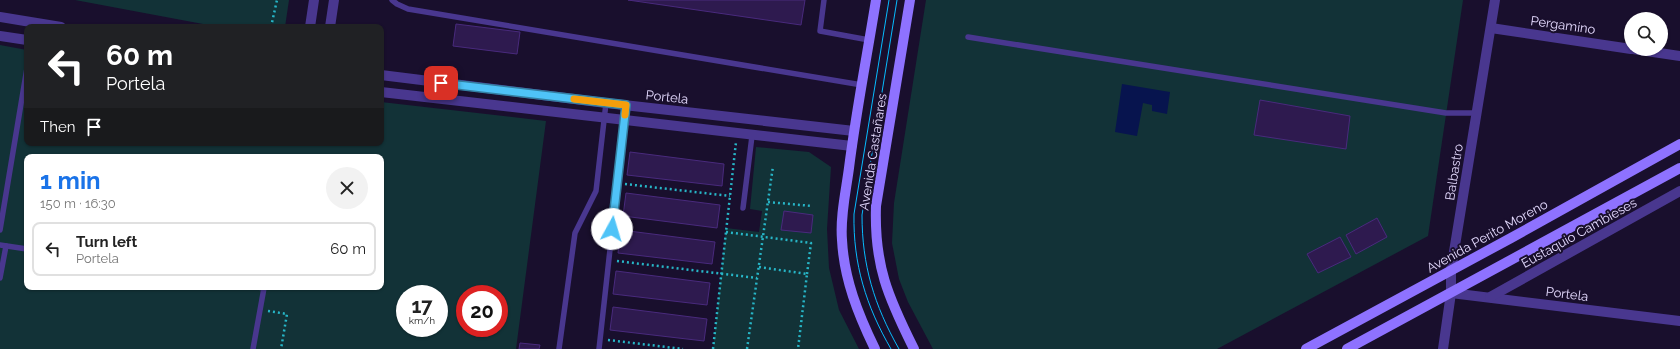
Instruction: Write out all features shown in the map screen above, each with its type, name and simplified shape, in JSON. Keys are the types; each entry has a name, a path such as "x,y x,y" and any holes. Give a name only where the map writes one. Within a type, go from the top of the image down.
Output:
{"main road":[{"name":"Avenida Castañares","path":"875,349 852,296 845,266 842,240 842,220 854,131 876,0"},
{"name":"Avenida Castañares","path":"910,0 876,206 875,228 883,279 893,307 914,349"},
{"name":"Avenida Perito Moreno","path":"1306,349 1680,144"},
{"path":"1347,349 1680,168"}],"street":[{"path":"310,24 314,0"},
{"path":"330,24 334,0"},
{"name":"Balbastro","path":"1443,349 1451,293 1451,270 1495,0"},
{"path":"0,18 41,24"},
{"name":"Pergamino","path":"1491,28 1624,48"},
{"path":"0,36 24,40"},
{"name":"Pergamino","path":"1668,54 1680,56"},
{"name":"Portela","path":"384,75 606,103 854,131"},
{"path":"384,92 752,136 852,146"},
{"name":"Eustaquio Cambieses","path":"1490,297 1680,191"},
{"name":"Portela","path":"1451,293 1680,321"}],"lane":[{"path":"392,0 408,9 862,85"},
{"path":"824,0 820,31 870,40"},
{"path":"968,37 1446,113 1477,113"},
{"path":"0,230 24,86"},
{"path":"559,349 575,233 596,191 606,103"},
{"path":"599,349 626,105"},
{"path":"743,208 752,136"},
{"path":"0,278 3,245 24,248"},
{"path":"253,349 264,290"}],"path":[{"path":"272,24 277,0"},
{"path":"713,349 737,134"},
{"path":"747,349 772,166"},
{"path":"617,183 730,196"},
{"path":"768,202 812,206"},
{"path":"726,232 811,243 798,349"},
{"path":"609,260 757,278"},
{"path":"759,267 807,274"},
{"path":"260,309 287,314 281,349"},
{"path":"600,339 683,349"}],"green space":[{"path":"75,0 289,0 285,24 203,24"},
{"path":"926,0 1463,0 1428,236 1217,349 933,349 908,302 899,279 892,243 894,203"},
{"path":"0,45 24,49 24,146 384,146 384,102 546,121 516,349 0,349"},
{"path":"756,147 809,152 831,167 827,229 829,268 839,310 859,349 713,349 726,228 759,232 762,211 750,209"}],"shaded area":[{"path":"1122,84 1170,92 1167,114 1152,111 1152,105 1143,103 1137,136 1115,132"}],"building":[{"path":"628,0 805,0 801,25"},
{"path":"456,24 520,32 517,54 453,46"},
{"path":"1260,100 1350,116 1346,149 1254,135"},
{"path":"630,152 724,164 722,186 627,175"},
{"path":"626,193 720,205 717,228 623,216"},
{"path":"784,211 813,215 811,233 781,230"},
{"path":"1377,218 1387,237 1356,254 1346,235"},
{"path":"621,230 715,242 712,264 618,253"},
{"path":"1340,237 1351,257 1318,273 1307,254"},
{"path":"616,271 710,283 707,305 613,294"},
{"path":"613,307 707,319 704,341 610,330"},
{"path":"520,343 540,345 539,349 519,349"}],"tram line":[{"path":"889,0 854,214 854,232 859,267 868,301 882,333 891,349"},
{"path":"897,0 862,215 864,251 871,284 883,317 899,349"}],"slow traffic":[{"path":"574,99 626,105 625,115"}],"route":[{"path":"441,83 626,105 612,229"}]}
